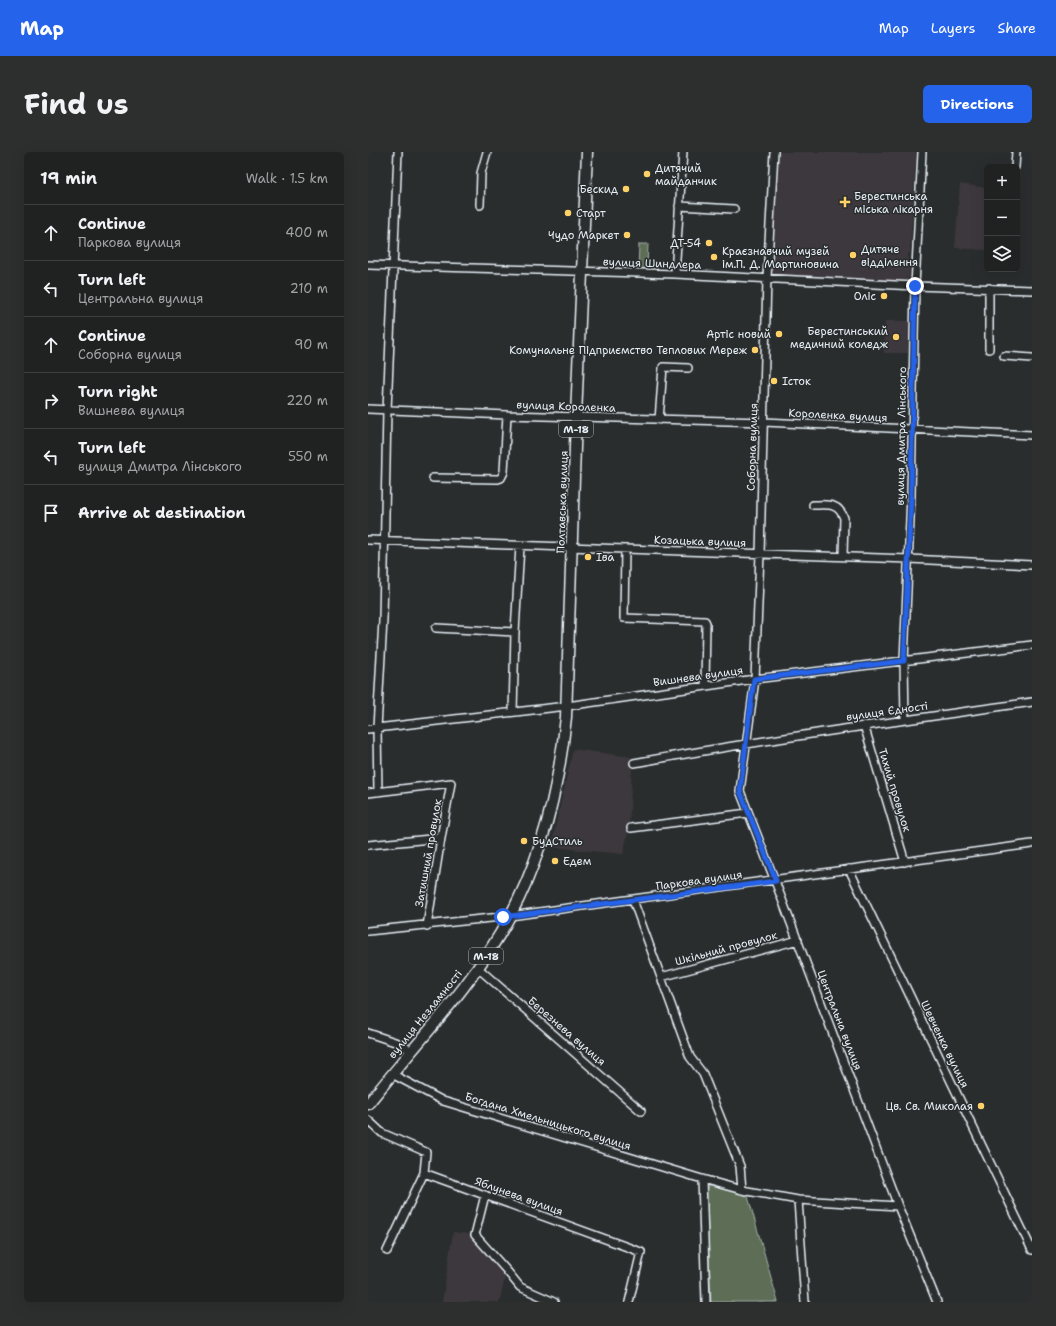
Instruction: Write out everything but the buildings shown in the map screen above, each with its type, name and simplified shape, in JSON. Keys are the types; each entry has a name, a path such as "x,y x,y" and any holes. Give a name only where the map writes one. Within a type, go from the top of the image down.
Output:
{"highway":[{"name":"Полтавська вулиця","path":"558,781 567,706 576,417 587,152"},
{"name":"вулиця Незламності","path":"368,1104 478,968 510,916 527,880 538,850 558,781"}],"street":[{"path":"368,793 378,792 377,728 383,620 387,410 398,152"},
{"path":"480,204 481,173 487,152"},
{"path":"675,274 683,152"},
{"name":"Соборна вулиця","path":"746,743 754,679 760,554 767,278 774,152"},
{"name":"вулиця Дмитра Лінського","path":"905,720 904,661 909,558 915,286 922,152"},
{"path":"1015,164 1016,152"},
{"path":"679,206 734,209"},
{"name":"вулиця Шиндлера","path":"368,265 675,274 915,286 1032,290"},
{"path":"989,288 990,349"},
{"path":"1004,356 1032,358"},
{"path":"659,420 663,367 688,368"},
{"name":"вулиця Короленка","path":"368,409 659,420 764,422"},
{"path":"434,478 501,478 504,472 507,415"},
{"name":"Короленка вулиця","path":"764,422 1032,435"},
{"path":"813,505 832,505 839,508 842,512 844,518 843,556"},
{"name":"Козацька вулиця","path":"368,540 909,558 1032,565"},
{"path":"513,712 515,632 520,546"},
{"path":"625,549 624,618 704,621 706,623 705,686"},
{"path":"436,628 515,632"},
{"name":"Вишнева вулиця","path":"368,729 567,706 754,679 1032,645"},
{"name":"вулиця Єдності","path":"634,762 864,725 1032,702"},
{"name":"Тихий провулок","path":"864,725 905,862"},
{"name":"Центральна вулиця","path":"746,743 740,791 776,881 898,1206 937,1302"},
{"name":"Затишний провулок","path":"378,792 451,783 427,926"},
{"path":"631,828 748,813"},
{"path":"368,845 441,838"},
{"name":"Паркова вулиця","path":"368,931 427,926 633,900 1032,844"},
{"name":"Шевченка вулиця","path":"849,869 1032,1250"},
{"path":"633,900 690,1057 703,1074 740,1166 742,1190"},
{"name":"Шкільний провулок","path":"661,977 798,940"},
{"name":"Березнева вулиця","path":"478,968 641,1111"},
{"path":"368,1033 398,1043 412,1051"},
{"name":"Богдана Хмельницького вулиця","path":"392,1074 443,1101 742,1190 798,1200 898,1206"},
{"path":"368,1120 382,1133 426,1152 424,1173 387,1252"},
{"name":"Яблунева вулиця","path":"424,1173 641,1252 629,1302"},
{"path":"702,1179 706,1302"},
{"path":"485,1195 475,1236 507,1271 520,1288 554,1302"},
{"path":"798,1200 805,1302"}],"shaded area":[{"name":"Берестинська міська лікарня","path":"779,152 916,152 910,253 908,253 908,261 910,262 909,282 773,274"},
{"path":"960,184 984,188 984,250 955,248"},
{"name":"Берестинський медичний коледж","path":"885,321 909,321 908,353 884,353"},
{"path":"573,749 631,757 629,829 623,854 551,847"},
{"path":"453,1232 475,1235 507,1271 499,1302 442,1302"}],"green space":[{"path":"639,244 648,244 647,269 638,269"},
{"path":"710,1186 747,1193 778,1302 711,1302 706,1188"}],"place":[{"name":"Дитячий майданчик","path":"647,174"},
{"name":"Бескид","path":"626,189"},
{"name":"Берестинська міська лікарня","path":"845,202"},
{"name":"Старт","path":"568,213"},
{"name":"Чудо Маркет","path":"627,235"},
{"name":"ДТ-54","path":"709,243"},
{"name":"Дитяче відділення","path":"853,255"},
{"name":"Краєзнавчий музей ім.П. Д. Мартиновича","path":"714,257"},
{"name":"Оліс","path":"884,296"},
{"name":"Артіс новий","path":"779,334"},
{"name":"Берестинський медичний коледж","path":"896,337"},
{"name":"Комунальне Підприємство Теплових Мереж","path":"755,350"},
{"name":"Істок","path":"774,381"},
{"name":"Іва","path":"588,557"},
{"name":"БудСтиль","path":"524,841"},
{"name":"Едем","path":"555,861"},
{"name":"Цв. Св. Миколая","path":"981,1106"}],"route":[{"path":"503,917 776,881 740,791 754,679 904,661 911,495 915,286"}]}
